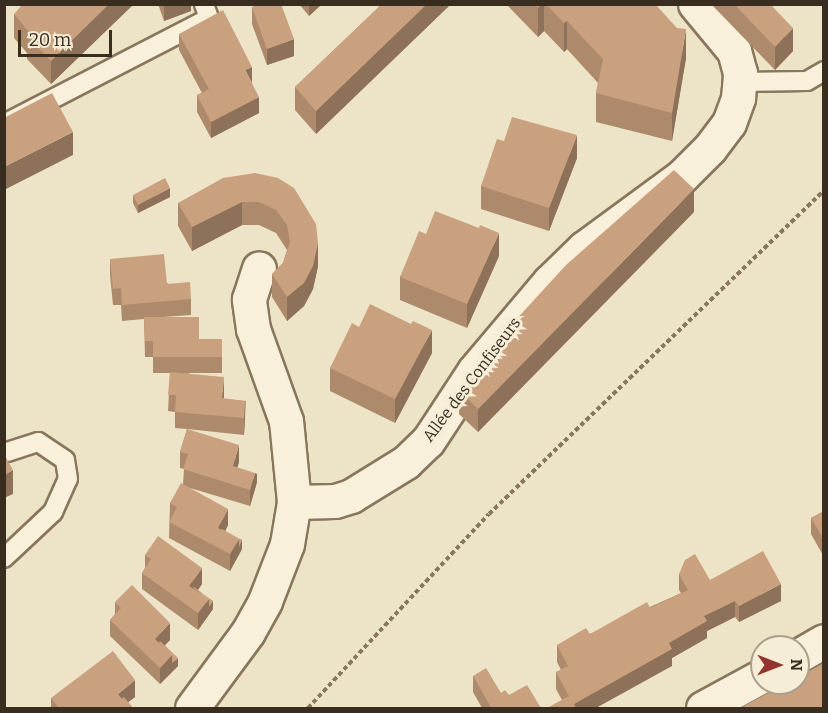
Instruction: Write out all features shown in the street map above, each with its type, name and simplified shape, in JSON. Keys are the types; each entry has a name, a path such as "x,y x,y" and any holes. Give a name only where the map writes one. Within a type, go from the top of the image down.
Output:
{"street":[{"name":"Allée des Confiseurs","path":"294,502 335,501 351,496 406,462 428,441 474,371 549,282 584,248 682,176 710,148 729,123 739,82 734,51 695,4"},
{"path":"192,708 248,632 265,602 287,544 294,502 286,421 254,329 249,299 259,269"},
{"path":"810,650 824,642"},
{"path":"703,708 750,683"}],"lane":[{"path":"4,124 209,18 204,4"},
{"path":"739,82 807,81 824,71"},
{"path":"4,558 53,513 68,479 65,460 38,442 8,452"}],"path":[{"path":"308,708 489,514 824,190"}],"building":[{"path":"23,4 109,4 51,61 27,36 30,33 14,14"},
{"path":"259,4 281,4 294,39 267,49 252,7"},
{"path":"382,4 427,4 316,111 295,87"},
{"path":"546,4 655,4 677,28 686,29 672,113 596,93 603,59 567,21 564,23"},
{"path":"734,4 770,4 793,28 775,47"},
{"path":"223,10 252,67 245,70 259,97 211,122 197,95 209,89 179,34"},
{"path":"52,93 73,132 4,167 4,118"},
{"path":"512,117 577,135 549,208 481,186 497,139 504,141"},
{"path":"674,170 694,189 478,409 459,390 481,367 512,324 566,265"},
{"path":"255,173 278,178 294,188 316,224 318,243 313,266 304,283 287,297 272,274 283,263 290,242 287,225 276,210 259,202 242,202 192,227 178,203 223,178"},
{"path":"165,178 170,188 138,205 133,195"},
{"path":"435,211 499,233 467,304 400,277 419,231 426,234"},
{"path":"164,254 167,284 190,282 191,299 122,305 121,288 113,289 110,259"},
{"path":"370,304 411,324 413,321 432,330 395,399 330,368 352,323 359,327"},
{"path":"144,317 199,317 199,339 222,339 222,357 153,357 153,341 145,341"},
{"path":"170,372 224,377 222,398 245,401 244,418 175,412 176,395 168,395"},
{"path":"187,429 239,445 233,466 255,473 250,490 183,469 188,454 180,452"},
{"path":"4,454 13,470 4,475"},
{"path":"181,483 228,509 218,528 239,539 230,554 169,522 177,507 170,503"},
{"path":"824,511 824,540 811,518"},
{"path":"222,529 242,540 239,547 239,539"},
{"path":"158,536 202,568 189,586 209,599 198,613 142,573 151,559 145,555"},
{"path":"763,551 781,584 739,606 735,601 704,616 707,621 669,643 672,649 574,704 576,708 547,708 569,696 556,672 568,666 557,645 586,628 590,634 647,602 650,608 688,590 679,574 685,560 695,554 710,580"},
{"path":"132,585 170,623 155,639 172,655 160,668 110,620 121,608 115,602"},
{"path":"194,587 213,601 209,607 209,599"},
{"path":"160,641 178,658 172,663 172,655 159,643"},
{"path":"113,651 135,680 118,694 129,708 59,708 51,698"},
{"path":"824,663 824,708 740,708 764,695 810,695 810,671"},
{"path":"486,668 501,693 505,690 509,695 527,685 541,708 489,708 491,707 473,676"},
{"path":"124,697 133,708 129,708 121,699"}]}
